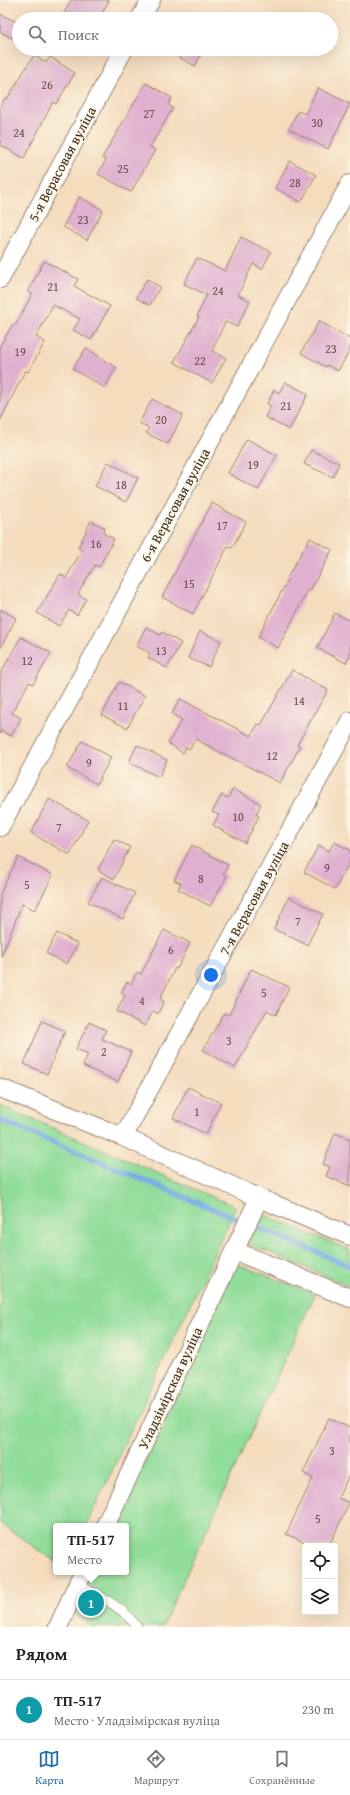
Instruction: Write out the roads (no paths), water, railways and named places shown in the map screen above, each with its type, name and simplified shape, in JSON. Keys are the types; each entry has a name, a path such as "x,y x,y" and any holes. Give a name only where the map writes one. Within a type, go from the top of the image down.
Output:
{"street":[{"path":"144,12 151,0"},
{"name":"5-я Верасовая вуліца","path":"0,279 120,56"},
{"name":"6-я Верасовая вуліца","path":"0,827 350,184"},
{"name":"7-я Верасовая вуліца","path":"123,1138 350,721"},
{"path":"0,1088 123,1138 256,1204 350,1236"},
{"name":"Уладзімірская вуліца","path":"105,1523 256,1204"},
{"path":"237,1245 350,1298"},
{"path":"58,1627 80,1578"}],"lane":[{"path":"80,1578 129,1616 137,1627"}],"waterway":[{"path":"0,1120 350,1266"}],"place":[{"name":"ТП-517","path":"91,1603"}]}
